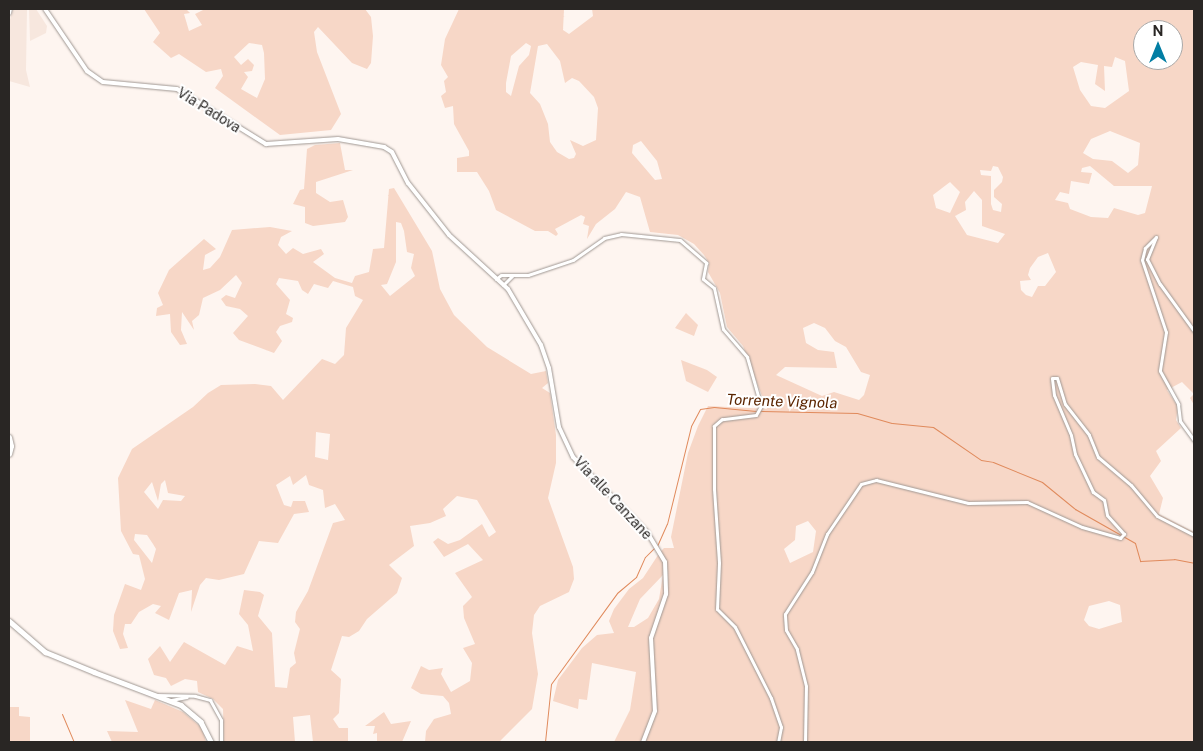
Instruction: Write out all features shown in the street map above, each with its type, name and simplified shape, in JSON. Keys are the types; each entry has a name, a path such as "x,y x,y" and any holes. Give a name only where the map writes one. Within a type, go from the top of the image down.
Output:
{"highway":[{"path":"9,437 12,446 9,454"},
{"path":"9,621 45,652 94,672"}],"main road":[{"path":"9,13 10,9"},
{"name":"Via Padova","path":"45,9 87,71 103,82 178,89 266,144 349,140 392,152 404,178"},
{"name":"Via alle Canzane","path":"404,178 462,250 503,285 541,345 549,368 559,427 573,457 655,543 661,554 667,572 666,594 654,626 650,649 655,711 643,742"},
{"path":"94,672 171,700 185,707 206,728 211,742"}],"street":[{"path":"496,279 514,275 528,275 573,260 611,236 660,237 684,242 706,263 703,279 714,288 723,329 747,357 760,410 753,416 722,418 714,426 714,489 719,563 717,609 735,627 771,698 780,727 778,742"},
{"path":"1194,331 1160,284 1147,259 1147,253 1157,239 1153,238 1145,248 1142,260 1166,332 1160,372 1178,404 1181,424 1194,440"},
{"path":"503,285 514,275"},
{"path":"805,742 806,686 797,649 786,630 784,614 812,572 827,534 838,516 868,480 968,503 1027,502 1082,527 1123,535 1107,515 1104,500 1093,492 1075,454 1053,390 1052,378 1057,378 1065,404 1089,436 1098,457 1131,485 1157,516 1194,534"},
{"path":"155,695 195,696 210,700 217,709 221,742"},
{"path":"171,700 174,695"},
{"path":"171,700 195,696"},
{"path":"184,698 185,707"}],"shaded area":[{"path":"13,9 27,9 26,70 30,87 9,81 9,23"},
{"path":"29,9 36,9 47,26 46,33 30,41"},
{"path":"144,9 186,9 190,13 184,14 189,31 202,25 195,14 205,9 365,9 371,17 373,36 371,63 367,69 352,63 318,27 314,32 317,52 341,114 331,130 280,135 215,88 223,76 221,69 206,72 179,54 171,58 153,42 160,33","holes":["249,43 262,45 265,79 257,98 241,89 248,77 244,72 252,71 254,65 248,59 241,65 234,57"]},
{"path":"459,9 564,9 563,30 569,34 593,16 592,9 1194,9 1194,394 1182,382 1167,390 1178,407 1176,420 1181,428 1156,451 1161,461 1150,476 1163,498 1159,514 1194,532 1194,742 644,742 656,711 652,638 668,583 668,572 661,551 664,548 674,548 671,537 688,453 708,406 767,409 743,346 727,327 720,293 708,272 709,263 694,244 678,235 650,232 640,197 626,192 615,209 596,224 587,239 589,226 583,224 585,217 581,215 555,229 558,234 556,236 548,231 535,231 496,210 489,191 477,172 457,172 457,158 469,156 469,151 454,124 453,106 445,108 441,96 446,92 444,81 448,77 441,65 445,39","holes":["526,43 531,46 529,55 519,66 511,96 506,92 511,56","547,44 560,61 565,83 572,78 579,81 594,97 598,108 596,140 583,146 570,140 576,154 574,158 569,159 557,152 550,142 548,124 540,104 530,93 538,46","1115,57 1125,61 1129,91 1105,108 1091,106 1080,90 1073,67 1081,62 1098,65 1095,84 1105,91 1104,66 1112,67","1110,131 1140,143 1138,165 1128,173 1112,161 1093,159 1083,153 1091,139","641,141 657,161 662,179 655,180 632,153 633,145","993,166 998,167 1003,177 1002,182 994,190 994,197 1002,204 1001,212 993,210 991,204 991,176 981,175 980,170 991,171","1090,166 1114,186 1152,186 1145,213 1138,215 1114,208 1108,218 1091,217 1070,209 1068,203 1055,200 1060,192 1069,194 1071,181 1089,184 1092,173 1081,172 1082,168","950,182 960,192 950,213 936,208 933,195","974,191 982,200 982,226 1005,234 998,243 967,235 955,216 966,210 965,202","1048,253 1056,272 1045,286 1038,286 1032,297 1026,295 1021,290 1020,281 1031,280 1028,275 1030,268 1038,257","814,323 825,328 835,341 846,347 861,372 870,375 864,395 859,400 834,392 822,396 776,375 785,367 837,368 834,352 818,350 806,343 803,328","808,521 816,531 813,552 790,563 784,549 795,540 796,526","1109,601 1120,605 1122,622 1099,629 1089,626 1084,620 1089,606"]},
{"path":"340,143 345,170 353,170 316,182 316,193 330,202 343,200 348,217 345,222 313,226 305,223 305,207 293,204 300,190 304,189 307,149 315,145"},
{"path":"394,188 432,251 440,289 454,315 487,347 531,374 546,371 548,383 542,388 550,393 556,435 556,463 548,498 573,567 574,579 569,592 540,606 534,615 532,633 538,674 532,709 499,742 425,742 426,731 434,719 451,714 449,703 443,696 421,694 411,688 421,666 429,670 443,668 441,674 451,692 470,681 472,663 463,648 475,644 464,618 463,606 472,597 455,573 483,560 468,544 444,557 433,542 438,538 448,544 460,540 482,524 489,537 496,532 477,500 457,496 443,509 446,516 430,523 410,526 414,546 389,565 402,578 397,593 367,619 359,631 349,637 342,636 331,670 341,679 339,713 333,719 339,728 348,728 348,742 313,742 310,715 293,717 295,742 224,742 223,709 213,699 198,692 197,681 185,679 171,686 166,678 154,675 148,659 160,646 170,662 184,642 225,665 237,646 253,651 248,625 239,614 244,590 260,592 264,595 258,616 272,633 275,687 287,688 290,668 296,663 294,653 300,629 295,622 296,612 308,591 333,523 345,520 335,504 325,508 323,490 309,485 306,475 293,485 290,476 276,485 284,505 291,507 293,501 305,501 309,512 294,514 278,543 259,541 244,574 219,580 206,578 200,585 191,612 192,590 179,593 169,620 155,613 161,606 153,604 139,612 131,624 125,624 123,634 128,648 120,649 113,631 114,615 125,584 141,590 145,579 139,555 133,554 121,531 118,478 132,449 193,407 208,393 221,385 255,384 271,386 283,400 322,359 335,364 344,355 346,328 363,300 355,296 353,287 333,281 328,288 314,284 308,294 302,290 298,281 279,278 276,284 290,300 286,314 293,318 292,322 280,326 276,332 282,341 274,353 239,340 233,333 248,316 240,309 226,306 221,299 226,295 235,298 242,283 236,275 220,290 203,298 199,315 192,321 194,330 182,312 181,330 187,344 180,345 171,332 170,314 156,316 157,308 163,305 158,293 169,270 204,239 216,249 205,255 203,270 210,268 220,257 232,230 270,227 292,231 281,237 278,245 286,254 293,248 303,254 321,249 324,254 313,262 335,278 352,283 355,276 369,272 373,249 384,248 389,189","holes":["396,222 401,223 404,231 407,252 414,254 411,268 415,276 390,296 381,285 387,284 396,262","316,432 330,434 328,460 315,457","165,480 168,493 185,496 181,501 163,500 158,509 144,492 152,482 158,501 161,484","135,534 147,535 156,549 152,563 134,540"]},
{"path":"686,313 698,325 694,336 675,328"},
{"path":"681,360 707,370 717,377 708,392 686,381"},
{"path":"1194,394 1194,405 1190,398"},
{"path":"660,552 664,562 665,593 650,637 654,711 643,742 614,742 630,710 636,672 592,663 587,700 579,699 578,709 553,701 558,680 582,648 597,635 614,633 609,621 614,609 629,589 643,578","holes":["663,575 659,599 648,618 634,627 628,627 640,599"]},
{"path":"125,700 151,709 155,700 183,712 202,728 206,742 112,742 107,731 138,732"},
{"path":"9,707 19,707 19,716 30,717 30,742 9,742"},
{"path":"384,712 391,724 411,721 402,742 377,742 377,733 373,734 375,726 365,726"}],"waterway":[{"name":"Torrente Vignola","path":"657,546 667,524 691,426 700,409 714,407 756,411"},
{"name":"Torrente Vignola","path":"760,411 857,413 892,423 933,427 981,460 993,462 1042,482 1075,509 1135,543 1140,561 1174,559 1194,563"},
{"name":"Torrente Vignola","path":"545,742 551,684 617,593 636,577 645,557 654,548"},
{"path":"62,714 74,742"}]}
